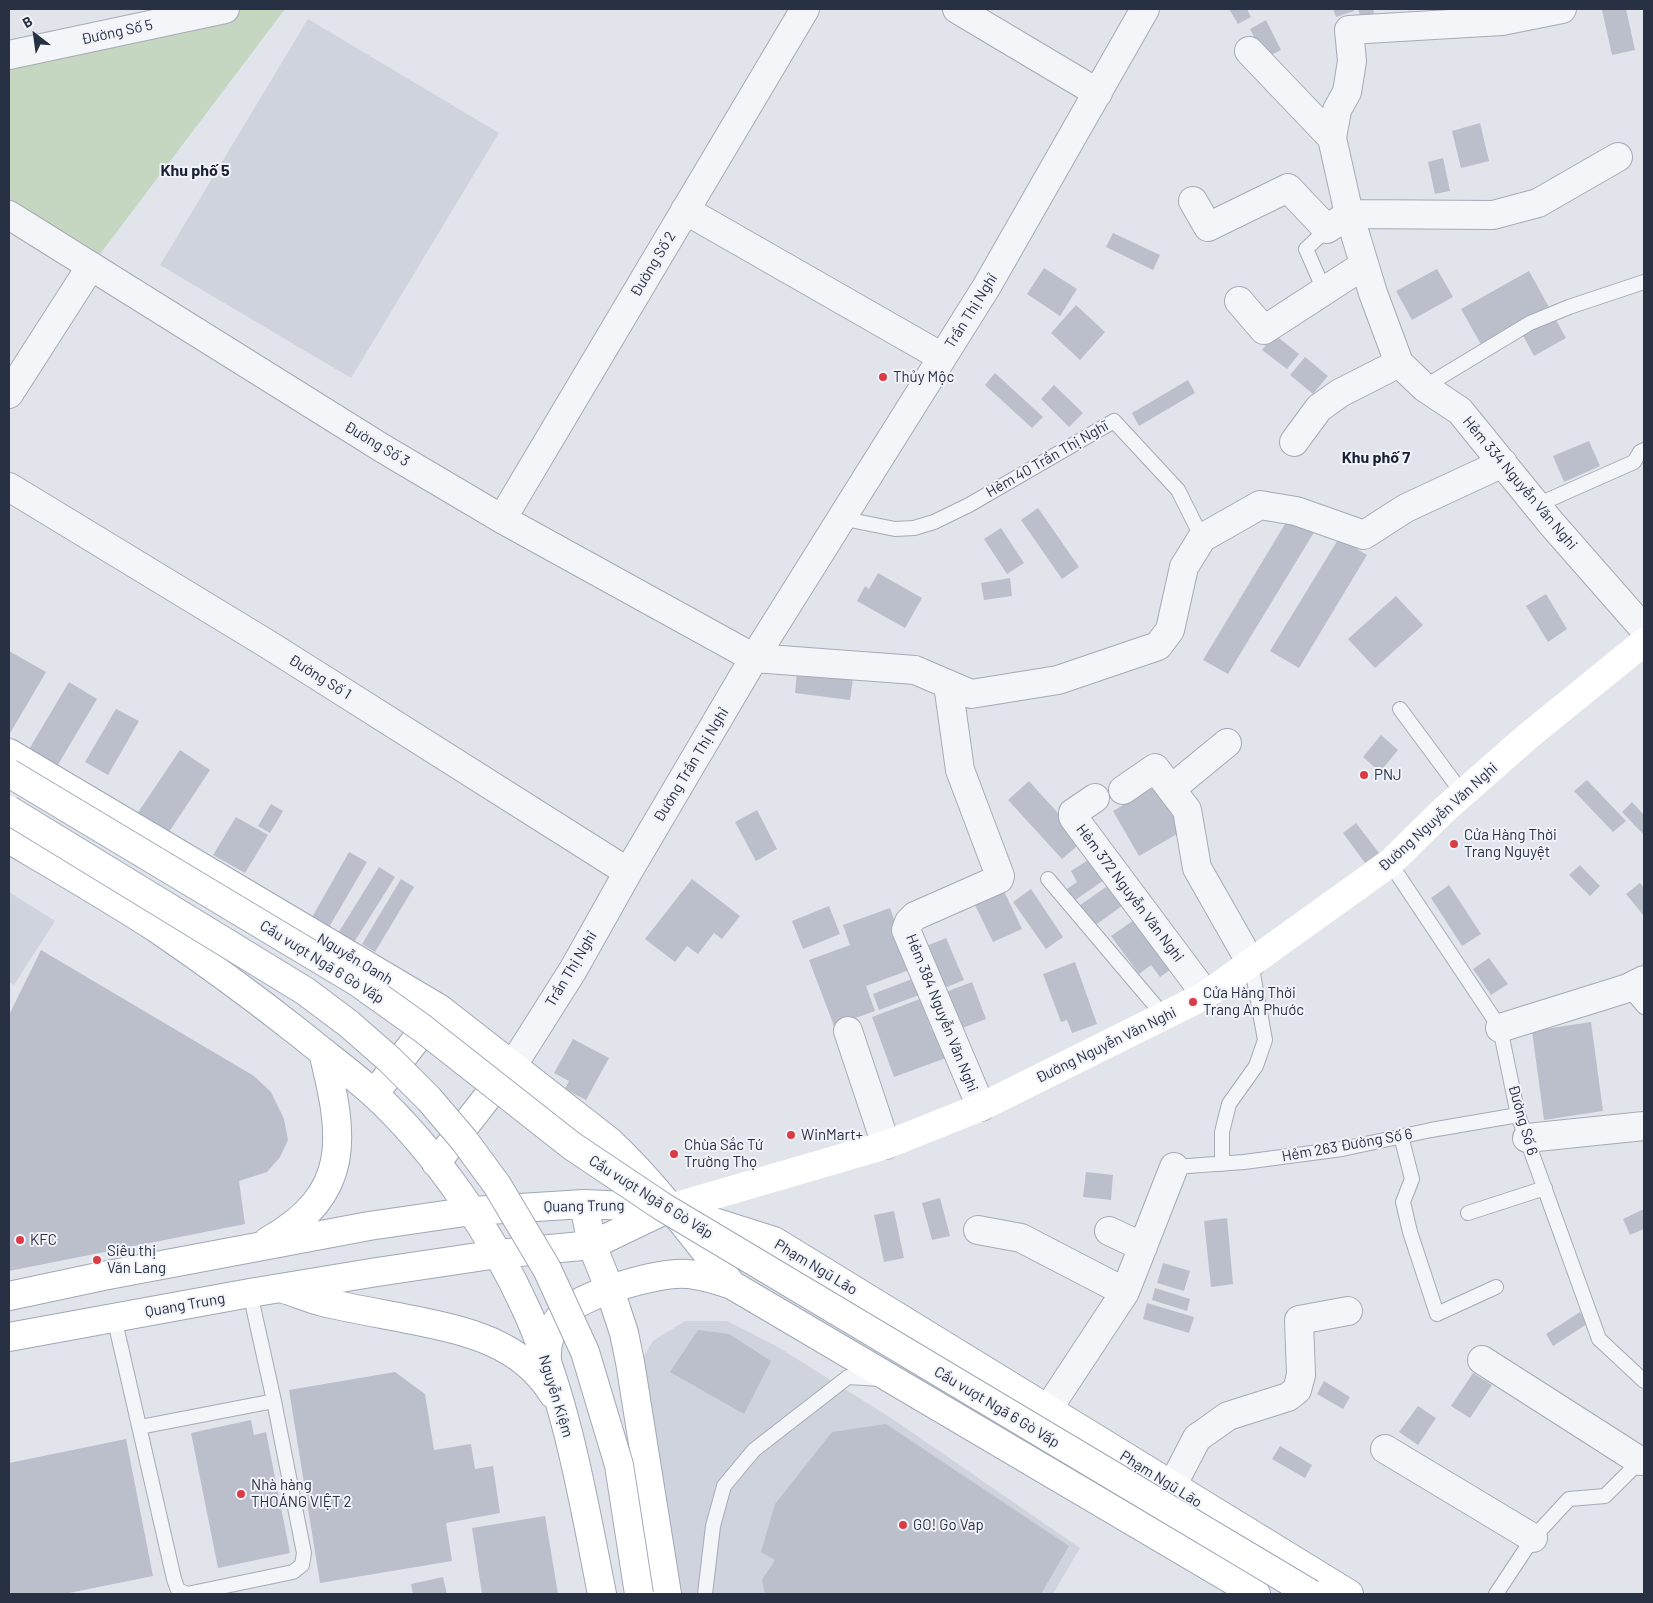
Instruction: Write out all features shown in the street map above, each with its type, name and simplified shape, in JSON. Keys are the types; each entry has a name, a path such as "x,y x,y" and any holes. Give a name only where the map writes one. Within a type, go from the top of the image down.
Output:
{"main road":[{"name":"Đường Nguyễn Văn Nghi","path":"670,1208 886,1145 981,1107 1206,995 1390,863 1527,737 1644,640"},
{"name":"Nguyễn Oanh","path":"9,753 440,1009 609,1141 631,1161 670,1208"},
{"name":"Cầu vượt Ngã 6 Gò Vấp","path":"9,773 359,983 407,1016 572,1146 656,1202 1311,1594"},
{"path":"9,810 305,992 349,1024 390,1060 429,1099 464,1140 497,1185 530,1239 547,1269 585,1352 619,1465 639,1594"},
{"path":"9,839 86,884 155,928 223,975 323,1052 374,1094 411,1133 472,1211"},
{"path":"374,1094 440,1009"},
{"path":"256,1247 286,1230 310,1209 328,1183 335,1167 338,1145 336,1120 333,1092 323,1052"},
{"path":"436,1163 513,1065"},
{"path":"584,1204 592,1245 610,1290 624,1333 667,1594"},
{"name":"Quang Trung","path":"9,1296 103,1276 369,1226 472,1211 584,1204 670,1208"},
{"path":"670,1208 732,1285"},
{"name":"Quang Trung","path":"9,1336 280,1288 498,1254 592,1245 670,1208"},
{"name":"Phạm Ngũ Lão","path":"670,1208 774,1241 1349,1594"},
{"name":"Nguyễn Kiệm","path":"472,1211 498,1254 527,1311 547,1360 563,1410 575,1461 602,1594"},
{"path":"547,1360 546,1347 555,1323 563,1313 584,1299 640,1280 663,1275 686,1274 710,1277 732,1285 1256,1594"},
{"path":"103,1276 114,1318"},
{"path":"280,1288 321,1302 453,1328 475,1334 496,1343 516,1355 534,1371 550,1389 563,1410"}],"street":[{"name":"Đường Số 5","path":"9,55 225,9"},
{"name":"Đường Số 2","path":"502,519 805,9"},
{"path":"957,9 1098,93"},
{"name":"Trần Thị Nghỉ","path":"754,658 987,286 1145,9"},
{"name":"Hẻm 334 Nguyễn Văn Nghi","path":"1562,9 1502,21 1463,16 1411,18 1349,30 1352,61 1347,92 1337,110 1332,138 1349,214 1364,265 1399,363 1424,387 1460,411 1644,640"},
{"path":"1249,51 1332,138"},
{"path":"1193,201 1208,227 1288,188 1327,229 1349,214 1493,216 1538,203 1618,157"},
{"path":"685,210 942,357"},
{"name":"Đường Số 3","path":"9,215 382,448 502,519 754,658"},
{"path":"1239,301 1264,330 1364,265"},
{"path":"9,394 91,266"},
{"path":"1294,442 1319,408 1340,394 1399,363"},
{"path":"754,658 915,670 971,694 1058,680 1158,646 1170,630 1184,567 1202,538 1260,505 1296,511 1364,535 1406,508 1503,463"},
{"name":"Đường Số 1","path":"9,487 278,650 628,872"},
{"name":"Đường Trần Thị Nghỉ","path":"628,872 754,658"},
{"name":"Hẻm 384 Nguyễn Văn Nghi","path":"948,684 960,770 1000,876 999,879 915,916 909,922 906,930 981,1107"},
{"path":"1171,789 1227,743"},
{"path":"1123,790 1155,768 1187,810 1197,868 1251,963"},
{"name":"Hẻm 372 Nguyễn Văn Nghi","path":"1095,798 1073,813 1073,817 1206,995"},
{"name":"Trần Thị Nghỉ","path":"513,1065 573,970 628,872"},
{"path":"1500,1028 1639,991"},
{"path":"848,1031 886,1145"},
{"path":"1522,1126 1644,1126"},
{"path":"1048,1410 1126,1292 1174,1167"},
{"path":"978,1230 1021,1238 1126,1292"},
{"path":"1109,1231 1143,1247"},
{"path":"1172,1486 1197,1438 1228,1416 1288,1397 1297,1390 1301,1375 1298,1320 1348,1311"},
{"path":"1482,1360 1642,1459"},
{"path":"1385,1449 1533,1538"}],"lane":[{"path":"1324,290 1306,249 1327,229"},
{"path":"1424,387 1530,323 1569,307 1644,282"},
{"name":"Hẻm 40 Trần Thị Nghĩ","path":"840,518 895,528 914,528 934,522 969,505 1114,421 1178,490 1202,538"},
{"path":"1536,505 1634,462 1640,452 1644,450"},
{"path":"1400,709 1463,794"},
{"name":"Đường Số 6","path":"1390,863 1500,1028 1522,1126 1599,1339 1644,1381"},
{"path":"1048,879 1164,1016"},
{"path":"1222,1164 1222,1132 1229,1104 1256,1066 1265,1040 1251,963"},
{"name":"Hẻm 263 Đường Số 6","path":"1174,1167 1244,1162 1342,1149 1401,1136 1522,1126"},
{"path":"1401,1136 1412,1179 1403,1202 1410,1232 1437,1314 1496,1287"},
{"path":"1468,1213 1545,1188"},
{"path":"114,1318 178,1590 188,1594 293,1572 302,1564 304,1554 274,1401 250,1293"},
{"path":"705,1594 713,1526 724,1486 754,1450 848,1377 892,1380"},
{"path":"140,1427 274,1401"},
{"path":"1496,1594 1533,1538 1569,1499 1605,1496 1642,1459"}],"shaded area":[{"path":"308,19 499,133 351,378 160,265"},
{"path":"9,892 55,921 14,985 9,982"},
{"path":"685,1321 727,1321 778,1347 894,1420 1080,1548 1053,1594 674,1594 646,1413 643,1358 653,1341"}],"green space":[{"path":"225,9 285,9 91,266 9,215 9,55"}],"building":[{"path":"1229,9 1247,9 1251,17 1238,24"},
{"path":"1333,9 1354,9 1354,11 1336,17"},
{"path":"1358,9 1373,9 1375,18 1362,22"},
{"path":"1626,9 1635,50 1612,55 1602,10"},
{"path":"1266,20 1281,50 1265,58 1250,29"},
{"path":"1480,123 1489,161 1461,168 1452,131"},
{"path":"1443,158 1450,191 1435,194 1428,162"},
{"path":"1113,233 1160,255 1153,270 1106,247"},
{"path":"1044,268 1077,289 1060,316 1027,294"},
{"path":"1437,269 1453,297 1412,320 1396,291"},
{"path":"1529,271 1566,338 1534,356 1519,328 1483,348 1461,309"},
{"path":"1076,305 1105,332 1080,360 1051,333"},
{"path":"1274,334 1299,354 1287,369 1262,350"},
{"path":"1305,357 1328,376 1313,394 1290,375"},
{"path":"995,373 1043,417 1032,428 985,385"},
{"path":"1188,380 1195,393 1139,426 1132,413"},
{"path":"1054,385 1083,413 1069,427 1041,399"},
{"path":"1589,441 1600,466 1564,482 1553,456"},
{"path":"1038,508 1079,567 1062,579 1021,520"},
{"path":"1291,514 1316,529 1228,674 1203,660"},
{"path":"1001,528 1024,563 1007,574 984,539"},
{"path":"1339,538 1367,555 1299,668 1270,651"},
{"path":"878,573 922,598 905,628 857,601 865,586 869,589"},
{"path":"1010,578 1012,596 984,600 981,583"},
{"path":"1546,594 1567,629 1548,642 1526,606"},
{"path":"1396,596 1423,625 1375,668 1348,639"},
{"path":"9,651 46,672 9,735"},
{"path":"797,671 853,678 850,700 795,693"},
{"path":"69,682 97,699 56,768 28,751"},
{"path":"116,709 139,721 108,775 85,762"},
{"path":"1381,735 1398,750 1380,772 1363,757"},
{"path":"180,750 210,770 167,835 137,814"},
{"path":"1587,780 1626,821 1613,832 1574,791"},
{"path":"1029,781 1083,841 1062,859 1008,800"},
{"path":"1158,785 1184,830 1139,856 1113,811"},
{"path":"1632,802 1644,815 1644,835 1622,812"},
{"path":"271,804 283,811 270,833 258,826"},
{"path":"757,810 777,849 756,861 735,822"},
{"path":"236,817 268,835 245,873 213,855"},
{"path":"1356,823 1379,853 1365,863 1343,833"},
{"path":"349,852 367,862 328,929 311,919"},
{"path":"1093,857 1107,878 1074,901 1067,889 1077,882 1071,871"},
{"path":"1580,865 1600,886 1590,896 1569,875"},
{"path":"379,867 395,877 353,944 337,935"},
{"path":"401,879 414,887 375,952 362,944"},
{"path":"692,879 740,916 722,939 714,933 698,954 687,946 675,962 645,939"},
{"path":"1116,880 1130,900 1090,929 1076,908"},
{"path":"1640,883 1644,888 1644,916 1626,894"},
{"path":"1449,885 1481,934 1462,946 1431,898"},
{"path":"1031,889 1063,937 1046,949 1013,902"},
{"path":"1004,891 1022,929 993,942 975,905"},
{"path":"829,906 840,934 803,949 792,921"},
{"path":"890,908 912,969 866,986 875,1011 834,1026 809,960 850,945 843,925"},
{"path":"1144,913 1180,963 1160,977 1151,965 1139,974 1111,936"},
{"path":"946,938 964,980 942,989 924,947"},
{"path":"41,950 254,1076 271,1092 284,1119 288,1140 280,1157 267,1172 239,1181 245,1224 9,1271 9,1015"},
{"path":"1489,958 1508,984 1491,995 1473,969"},
{"path":"1075,962 1097,1024 1072,1033 1067,1020 1061,1022 1043,974"},
{"path":"912,979 919,995 879,1010 873,994"},
{"path":"972,982 986,1019 957,1030 943,993"},
{"path":"920,999 932,1031 943,1027 954,1055 894,1077 872,1017"},
{"path":"1591,1022 1603,1111 1544,1120 1532,1031"},
{"path":"573,1039 609,1058 586,1100 565,1089 569,1081 554,1073"},
{"path":"1086,1172 1113,1175 1111,1200 1083,1197"},
{"path":"940,1198 950,1236 932,1240 922,1203"},
{"path":"1644,1209 1644,1229 1630,1235 1623,1219"},
{"path":"894,1211 904,1258 884,1262 874,1215"},
{"path":"1227,1218 1233,1284 1211,1287 1204,1221"},
{"path":"1163,1263 1190,1271 1184,1291 1157,1283"},
{"path":"1155,1288 1190,1299 1187,1311 1152,1300"},
{"path":"1147,1303 1194,1317 1189,1333 1143,1319"},
{"path":"1580,1312 1587,1324 1553,1346 1546,1334"},
{"path":"698,1330 729,1334 771,1361 744,1414 670,1372"},
{"path":"395,1372 425,1394 434,1450 471,1444 475,1469 493,1466 500,1513 446,1523 452,1561 320,1583 289,1390"},
{"path":"1473,1373 1492,1385 1470,1418 1451,1406"},
{"path":"1324,1381 1350,1397 1343,1409 1317,1394"},
{"path":"1418,1406 1436,1418 1418,1445 1399,1432"},
{"name":"Nhà hàng THOÁNG VIỆT 2","path":"251,1420 254,1435 266,1432 290,1553 218,1568 191,1433"},
{"name":"GO! Go Vap","path":"886,1424 1069,1546 1041,1594 765,1594 762,1580 775,1560 761,1552 775,1504 832,1432"},
{"path":"126,1439 153,1576 64,1594 9,1594 9,1463"},
{"path":"1280,1446 1312,1465 1305,1478 1272,1459"},
{"path":"545,1516 558,1594 482,1594 472,1528"},
{"path":"443,1577 447,1594 413,1594 411,1584"}],"place":[{"name":"Thủy Mộc","path":"883,377"},
{"name":"PNJ","path":"1364,775"},
{"name":"Cửa Hàng Thời Trang Nguyệt","path":"1454,844"},
{"name":"Cửa Hàng Thời Trang An Phước","path":"1193,1002"},
{"name":"WinMart+","path":"791,1135"},
{"name":"Chùa Sắc Tứ Trường Thọ","path":"674,1154"},
{"name":"KFC","path":"20,1240"},
{"name":"Siêu thị Văn Lang","path":"97,1260"},
{"name":"Nhà hàng THOÁNG VIỆT 2","path":"241,1494"},
{"name":"GO! Go Vap","path":"903,1525"}],"district":[{"name":"Khu phố 5","path":"195,171"},
{"name":"Khu phố 7","path":"1376,458"}]}
